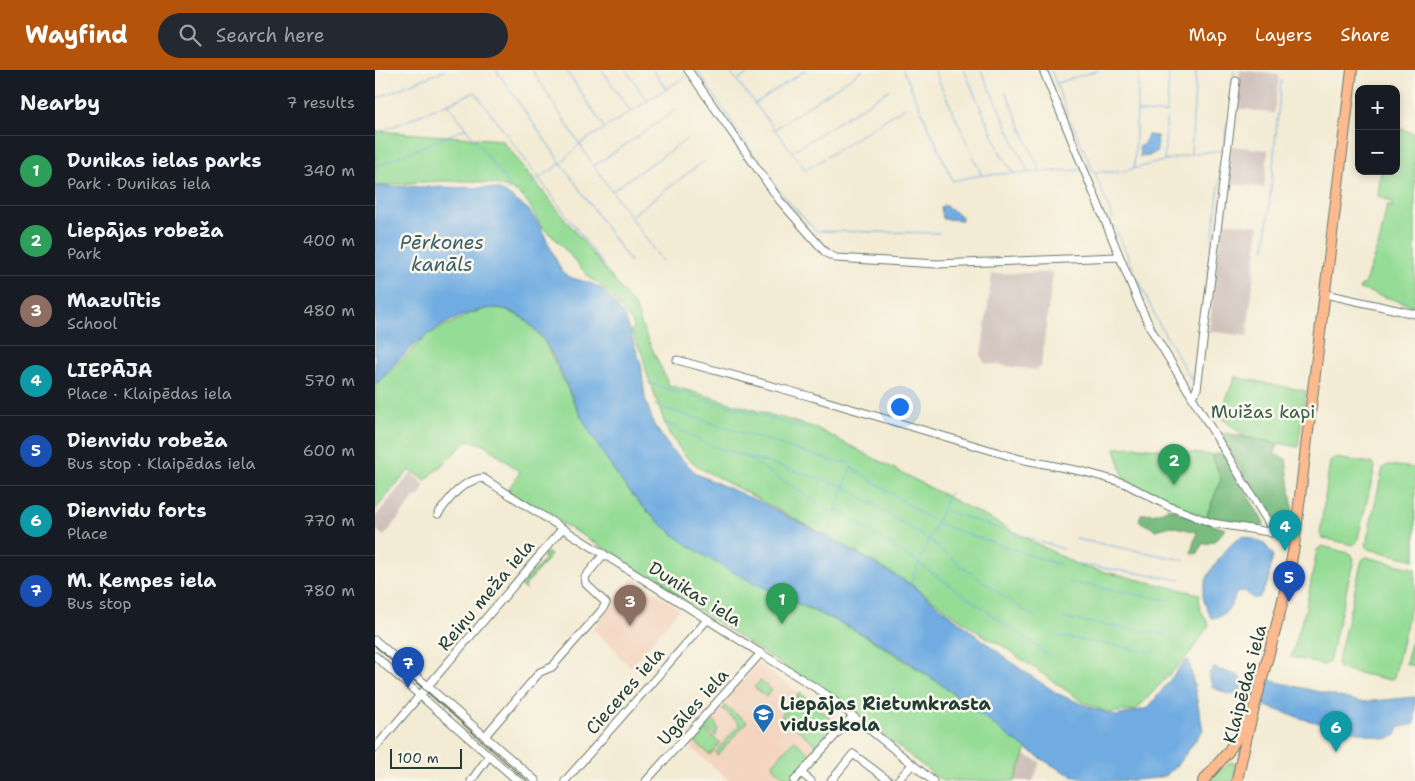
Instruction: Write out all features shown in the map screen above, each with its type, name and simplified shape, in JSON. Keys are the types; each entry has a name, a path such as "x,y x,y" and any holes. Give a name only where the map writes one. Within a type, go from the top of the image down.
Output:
{"highway":[{"name":"Klaipēdas iela","path":"1237,781 1254,706 1283,600 1295,536 1352,70"},
{"path":"1203,781 1213,771 1237,738 1254,706"},
{"path":"1213,771 1232,758 1238,761 1240,766"}],"street":[{"path":"688,70 780,201 826,252 836,258 937,264 1118,257"},
{"path":"1043,70 1118,257 1152,331 1271,527 1271,533"},
{"path":"1192,396 1197,388 1236,81"},
{"path":"1325,294 1415,314"},
{"path":"677,360 812,397 1020,459 1085,472 1124,483 1152,498 1202,520 1295,536"},
{"name":"Dunikas iela","path":"437,514 459,488 475,479 483,478 827,695 933,781"},
{"name":"Reiņu meža iela","path":"375,748 562,529"},
{"path":"485,736 540,672 547,671 605,606 603,598 586,584 585,577 604,554"},
{"name":"Cieceres iela","path":"565,781 707,620"},
{"path":"375,640 536,781"},
{"name":"Ugāles iela","path":"646,781 761,653"},
{"path":"375,656 518,781"},
{"path":"794,781 853,716"},
{"path":"831,781 853,754 889,781"},
{"path":"471,781 489,756"},
{"path":"897,781 912,765"},
{"path":"801,773 811,781"}],"shaded area":[{"path":"1240,70 1279,75 1274,113 1235,108"},
{"path":"1231,146 1268,150 1264,188 1227,183"},
{"path":"1222,222 1259,226 1247,336 1209,331"},
{"path":"1053,272 1041,366 1036,370 985,363 981,357 992,274"},
{"path":"411,473 425,485 419,496 415,497 384,536 375,529 375,517"},
{"path":"633,578 679,609 631,667 593,629"},
{"name":"Liepājas Rietumkrasta vidusskola","path":"757,663 841,722 787,781 730,781 687,744"},
{"path":"1025,755 1040,762 1033,781 1015,781"}],"green space":[{"path":"1400,128 1415,134 1415,306 1359,289 1361,285 1364,285 1380,240 1387,205 1392,207 1392,202 1378,196 1381,175 1400,175"},
{"path":"375,131 502,140 636,308 642,327 669,385 816,428 1080,566 1199,594 1200,609 1209,625 1189,654 1136,710 1109,713 1083,702 1001,645 979,633 912,585 842,544 700,468 685,456 668,432 647,374 643,356 631,331 634,327 632,322 601,285 590,278 553,236 547,232 524,198 504,187 469,181 375,186"},
{"path":"491,307 507,310 524,319 544,340 581,417 787,599 853,629 883,647 939,683 1027,748 1015,781 942,781 857,714 604,548 507,491 520,472 485,445 468,440 426,480 409,470 375,510 375,386 427,335 472,313"},
{"name":"Muižas kapi","path":"1235,377 1306,391 1298,447 1245,437 1219,416"},
{"path":"1226,433 1279,444 1274,454 1286,459 1294,518 1290,530 1276,528 1220,436"},
{"path":"1139,447 1212,455 1221,479 1206,518 1125,482 1115,448"},
{"path":"1223,453 1264,523 1260,529 1206,518 1221,479 1212,455"},
{"path":"1334,458 1372,463 1375,467 1357,542 1353,545 1323,538 1320,534 1330,461"},
{"path":"1388,465 1415,468 1415,560 1368,549 1366,544 1383,468"},
{"path":"1168,508 1225,529 1215,540 1202,544 1198,553 1193,554 1191,552 1197,532 1171,526 1156,530 1139,521 1141,514 1159,513"},
{"path":"1322,546 1351,554 1354,559 1329,662 1324,665 1291,657 1306,608 1317,550"},
{"path":"548,553 551,555 524,587 525,590 520,585 521,580 526,581 544,560 544,554"},
{"path":"1366,557 1415,569 1415,589 1394,677 1390,680 1340,669 1337,664 1362,560"},
{"path":"1415,626 1415,666 1406,664"},
{"path":"760,681 772,690 766,697 754,687"},
{"path":"800,693 836,723 818,746 781,716"},
{"path":"725,706 747,722 718,755 715,753 740,724 723,709"},
{"path":"709,716 717,724 715,726 718,728 716,736 702,725"},
{"path":"704,729 720,743 710,755 694,741"},
{"path":"794,740 813,757 789,780 775,769 773,764"},
{"path":"1231,762 1236,764 1234,781 1207,781"}],"water":[{"path":"1148,135 1157,136 1157,151 1149,156 1140,157 1139,146 1143,145"},
{"name":"Pērkones kanāls","path":"375,186 489,188 503,191 529,210 540,226 561,270 568,277 601,288 625,317 641,364 645,398 654,425 670,448 697,474 762,503 841,544 910,584 1019,668 1058,694 1092,708 1117,716 1148,708 1185,661 1189,661 1203,730 1181,760 1166,775 1119,781 1092,781 1076,777 1040,758 939,683 880,644 850,627 760,586 711,560 666,529 628,489 603,454 589,430 545,342 523,318 508,310 499,308 478,311 446,324 414,345 375,386"},
{"path":"944,205 962,217 962,220 943,219 941,207"},
{"path":"1242,536 1263,542 1273,555 1268,582 1259,598 1252,598 1245,591 1236,593 1233,603 1228,610 1221,616 1211,618 1203,599 1204,585 1218,561 1230,546"},
{"path":"1214,668 1239,676 1242,685 1240,695 1228,694 1212,687 1209,673"},
{"path":"1269,680 1361,702 1415,697 1415,724 1400,727 1395,736 1386,739 1303,719 1263,705 1263,692"}],"waterway":[{"path":"375,99 445,70"},
{"path":"496,70 631,263"},
{"path":"532,70 592,163 662,261"},
{"path":"566,70 604,127"},
{"path":"602,70 630,111"},
{"path":"626,70 647,100"},
{"path":"530,185 561,163 580,144 666,89 653,70"},
{"path":"697,70 778,190 816,231 939,233"},
{"path":"729,70 806,170 905,107"},
{"path":"738,80 754,70"},
{"path":"754,104 806,70"},
{"path":"775,129 862,70"},
{"path":"903,70 953,181 981,175 1080,170"},
{"path":"934,70 981,174"},
{"path":"964,70 1002,156 1013,173"},
{"path":"981,70 1028,172"},
{"path":"1051,70 1068,115"},
{"path":"1057,83 1099,70"},
{"path":"1134,169 1139,70"},
{"path":"1164,161 1169,70"},
{"path":"1191,153 1196,70"},
{"path":"1233,81 1234,70"},
{"path":"666,89 687,76"},
{"path":"1265,249 1281,81"},
{"path":"793,151 889,90"},
{"path":"375,134 475,92 604,266"},
{"path":"1006,92 1040,171"},
{"path":"448,104 508,184 508,190"},
{"path":"594,166 678,109"},
{"path":"1137,112 1166,113"},
{"path":"1071,122 1094,172 1120,172 1191,154 1223,150"},
{"path":"1205,299 1227,122"},
{"path":"375,167 466,128"},
{"path":"613,190 687,139"},
{"path":"631,216 704,161"},
{"path":"1095,173 1113,219"},
{"path":"1115,227 1134,270"},
{"path":"1137,277 1158,322 1192,381 1198,355"},
{"path":"648,383 806,429"},
{"path":"654,405 833,461 851,463"},
{"path":"663,421 706,444 844,486 931,541 961,566 1035,618"},
{"path":"742,454 833,513"},
{"path":"828,533 851,467 938,524 1060,565"},
{"path":"910,584 950,492"},
{"path":"837,509 920,564 1049,655"},
{"path":"943,510 1063,549"},
{"path":"1076,539 1184,560"},
{"path":"1072,563 1181,580"},
{"path":"1069,582 1167,600"},
{"path":"1062,618 1167,635"},
{"path":"1059,636 1151,652"}],"tram line":[{"path":"375,646 527,781"}],"place":[{"name":"Liepājas robeža","path":"1174,485"},
{"name":"LIEPĀJA","path":"1285,551"},
{"name":"Dienvidu robeža","path":"1289,602"},
{"name":"Dunikas ielas parks","path":"782,624"},
{"name":"Mazulītis","path":"630,626"},
{"name":"M. Ķempes iela","path":"408,688"},
{"name":"Liepājas Rietumkrasta vidusskola","path":"764,733"},
{"name":"Dienvidu forts","path":"1336,752"}]}
